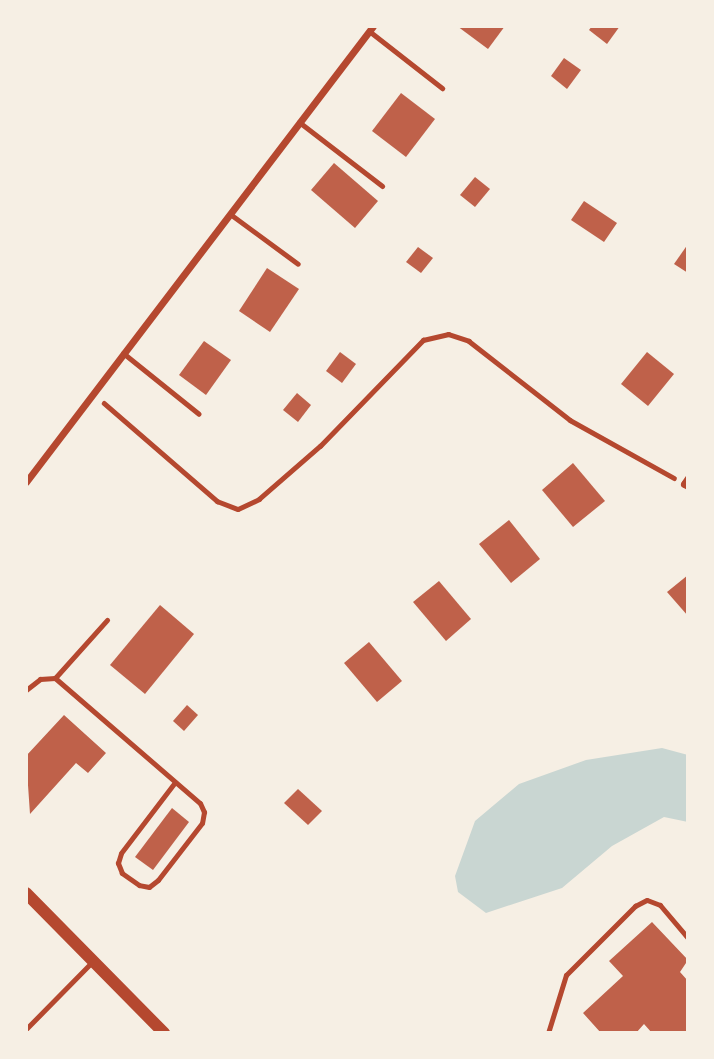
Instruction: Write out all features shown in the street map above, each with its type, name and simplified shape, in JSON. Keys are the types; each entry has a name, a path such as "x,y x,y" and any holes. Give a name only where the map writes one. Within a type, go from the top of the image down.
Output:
{"street":[{"path":"26,482 371,29"},
{"path":"26,893 164,1033"}],"lane":[{"path":"371,29 442,88"},
{"path":"299,122 382,186"},
{"path":"230,214 298,264"},
{"path":"124,353 199,414"},
{"path":"26,690 40,679 55,678 107,620"},
{"path":"55,678 200,803 202,823 158,880 149,887 139,885 122,873 118,863 121,853 175,782"},
{"path":"548,1033 566,975 635,906 647,900 660,905 688,938"},
{"path":"26,1029 93,961"}],"path":[{"path":"92,394 217,501 238,509 259,499 320,446 423,340 447,334 469,341 570,420 686,483"}],"shaded area":[{"path":"662,748 688,755 688,822 664,817 612,846 562,888 486,913 458,892 455,876 475,821 519,784 586,760"}],"building":[{"path":"457,26 505,26 488,49"},
{"path":"592,26 620,26 607,44 589,30"},
{"path":"564,58 581,70 567,89 551,76"},
{"path":"401,93 435,119 406,157 372,131"},
{"path":"334,163 378,201 355,228 311,190"},
{"path":"475,177 490,189 475,207 460,195"},
{"path":"584,201 617,223 604,242 571,220"},
{"path":"688,244 688,273 674,264"},
{"path":"418,247 433,258 421,273 406,262"},
{"path":"267,268 299,289 270,332 239,311"},
{"path":"204,341 231,360 206,395 179,375"},
{"path":"340,352 356,364 342,383 326,371"},
{"path":"647,352 674,374 648,406 621,384"},
{"path":"297,393 311,405 298,422 283,410"},
{"path":"573,463 605,501 573,527 542,490"},
{"path":"509,520 540,559 511,583 479,544"},
{"path":"688,575 688,616 667,592"},
{"path":"439,581 471,619 446,641 413,602"},
{"path":"160,605 194,634 145,694 110,665"},
{"path":"369,642 402,681 377,702 344,663"},
{"path":"187,705 198,715 184,731 173,721"},
{"path":"64,715 106,753 88,773 76,763 30,814 26,756"},
{"path":"298,789 322,811 308,825 284,803"},
{"path":"172,808 189,822 153,870 135,857"},
{"path":"652,922 688,960 680,972 688,981 688,1032 652,1033 644,1024 636,1033 601,1033 583,1013 623,976 609,961"}]}
